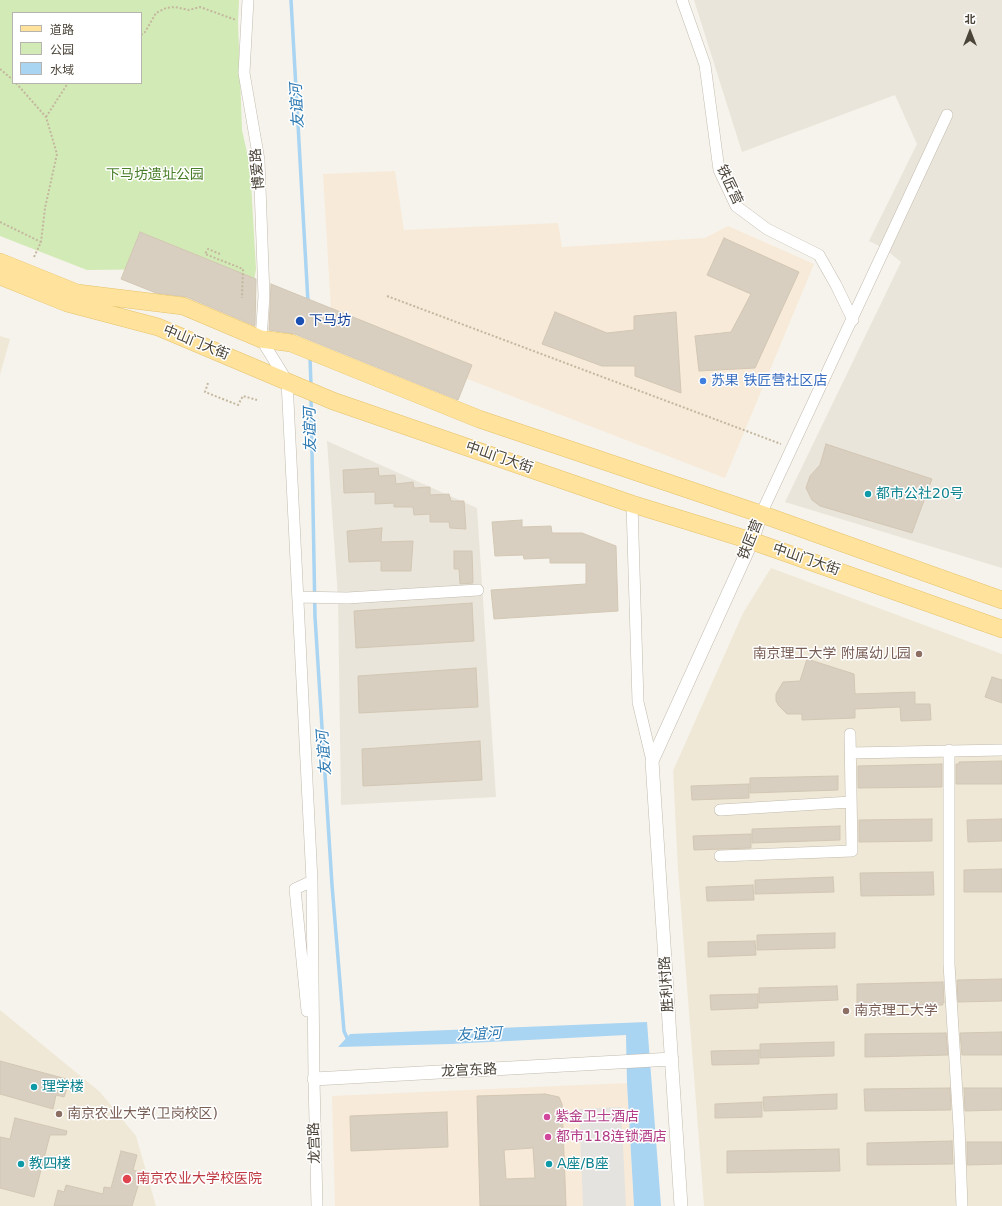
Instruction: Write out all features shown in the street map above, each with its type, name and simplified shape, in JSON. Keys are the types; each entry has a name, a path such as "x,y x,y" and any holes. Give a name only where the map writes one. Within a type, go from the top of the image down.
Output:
{"main road":[{"name":"中山门大街","path":"0,262 77,293 183,306 261,338 291,343 479,419 761,514 1002,600"},
{"name":"中山门大街","path":"0,276 67,303 158,327 333,401 632,504 752,541 1002,629"}],"street":[{"name":"博爱路","path":"248,0 244,73 260,160 264,296 261,338"},
{"name":"铁匠营","path":"682,0 705,65 719,170 736,206 766,229 819,255 836,285 852,320"},
{"name":"铁匠营","path":"652,761 752,541 761,514 793,449 947,115"},
{"path":"261,338 287,381 302,597 312,881 314,1079"},
{"path":"632,504 638,702 652,761"},
{"path":"302,597 347,598 478,590"},
{"path":"720,856 852,851 850,734"},
{"path":"949,750 949,964 959,1127 962,1206"},
{"path":"851,753 1002,750"},
{"name":"胜利村路","path":"652,761 681,1206"},
{"path":"720,810 852,802"},
{"path":"312,881 295,889 314,1079"},
{"name":"龙宫东路","path":"314,1079 672,1059"},
{"name":"龙宫路","path":"314,1079 317,1206"}],"path":[{"path":"142,34 145,32 156,13 166,8 175,7 189,10 200,7 247,24"},
{"path":"0,69 12,79"},
{"path":"17,84 46,116 57,154 45,208 41,242 34,257"},
{"path":"46,116 67,84"},
{"path":"0,222 41,242"},
{"path":"220,254 208,249 205,254 243,269 242,298"},
{"path":"387,296 793,449"},
{"path":"208,383 205,392 238,405 243,396 257,400"}],"shaded area":[{"path":"694,0 1002,0 1002,568 785,502 901,262 885,249 869,241 917,144 895,95 742,152"},
{"path":"395,171 404,230 558,223 562,247 705,238 728,226 814,264 725,478 332,327 323,174"},
{"path":"0,336 10,339 0,375"},
{"path":"327,441 477,508 496,797 341,805 338,597"},
{"name":"南京理工大学","path":"771,568 1002,654 1002,1206 704,1206 678,870 673,771 743,613"},
{"name":"南京农业大学(卫岗校区)","path":"0,1010 100,1092 136,1136 156,1206 0,1206"},
{"path":"627,1083 634,1206 335,1206 332,1096"},
{"path":"621,1107 626,1206 583,1206 579,1109"}],"green space":[{"name":"下马坊遗址公园","path":"0,0 239,0 238,22 242,130 250,166 256,269 252,293 178,269 87,270 0,236"}],"water":[{"path":"647,1022 661,1206 634,1206 627,1083 626,1035 450,1044 338,1047 350,1034"}],"building":[{"path":"140,232 256,279 255,326 187,297 156,293 121,279"},
{"path":"724,238 799,272 755,368 699,371 695,336 731,332 751,294 707,275"},
{"path":"271,284 472,365 458,400 295,334 269,330"},
{"path":"555,312 607,333 634,330 634,316 676,312 681,393 635,376 635,366 602,366 542,344"},
{"name":"都市公社20号","path":"826,444 932,479 912,533 820,506 812,500 806,488 810,476 820,465"},
{"path":"378,468 379,476 395,475 396,484 413,482 414,488 430,487 430,495 449,494 451,501 464,501 466,529 450,528 449,522 430,522 430,514 414,515 413,507 394,507 394,503 375,504 375,492 344,493 343,470"},
{"path":"522,520 522,527 551,526 552,533 582,533 616,546 618,611 494,619 491,590 586,584 586,563 550,563 550,558 524,559 523,555 495,556 492,522"},
{"path":"382,528 381,542 413,541 411,571 381,571 381,561 349,562 347,531"},
{"path":"454,551 472,551 473,583 460,584 459,569 454,569"},
{"path":"472,603 474,641 356,648 354,611"},
{"path":"807,659 854,674 855,694 915,692 915,704 930,704 931,720 901,721 900,707 855,709 855,718 802,720 802,714 787,714 776,701 776,694 783,682 800,681"},
{"path":"476,668 478,707 359,713 358,676"},
{"path":"992,677 1002,680 1002,703 985,697"},
{"path":"480,741 482,780 363,786 362,749"},
{"path":"1002,761 1002,784 956,784 956,764 959,764 959,762"},
{"path":"942,764 942,787 858,788 858,766"},
{"path":"838,776 838,790 750,793 750,778"},
{"path":"749,784 749,798 692,800 691,786"},
{"path":"932,819 932,841 859,842 859,820"},
{"path":"1002,819 1002,841 968,842 967,820"},
{"path":"840,826 840,840 752,843 752,829"},
{"path":"751,834 751,848 694,850 693,836"},
{"path":"1002,869 1002,892 964,892 964,870"},
{"path":"933,872 934,895 861,896 860,873"},
{"path":"833,877 834,892 755,894 755,880"},
{"path":"753,885 754,900 707,901 706,887"},
{"path":"835,933 835,948 757,950 757,935"},
{"path":"755,941 756,955 708,957 708,942"},
{"path":"1002,979 1002,1001 958,1002 957,980"},
{"path":"943,982 943,1005 857,1006 857,984"},
{"path":"837,986 838,1000 759,1003 759,988"},
{"path":"758,994 758,1008 711,1010 710,995"},
{"path":"1002,1032 1002,1055 962,1055 960,1033"},
{"path":"946,1033 948,1055 865,1057 865,1034"},
{"path":"834,1042 834,1056 760,1058 760,1044"},
{"path":"759,1050 759,1064 712,1065 711,1051"},
{"name":"理学楼","path":"0,1061 70,1080 64,1097 56,1095 53,1109 0,1094"},
{"path":"950,1088 951,1110 865,1111 864,1089"},
{"path":"964,1088 1002,1088 1002,1110 965,1111"},
{"name":"A座/B座","path":"545,1094 559,1097 562,1104 566,1206 480,1206 477,1096","holes":["533,1148 535,1178 506,1179 504,1150"]},
{"path":"837,1094 837,1109 764,1111 763,1097"},
{"path":"762,1102 762,1117 715,1118 715,1104"},
{"path":"447,1112 448,1147 351,1151 350,1116"},
{"name":"教四楼","path":"15,1118 67,1131 66,1135 50,1135 34,1197 0,1188 0,1137 10,1139"},
{"path":"952,1141 953,1164 867,1165 867,1143"},
{"path":"967,1142 1002,1142 1002,1164 967,1165"},
{"path":"839,1149 840,1171 727,1173 727,1151"},
{"name":"南京农业大学校医院","path":"121,1151 137,1155 133,1170 142,1173 132,1206 54,1206 58,1190 64,1192 66,1185 103,1194 104,1187 111,1188"}],"waterway":[{"name":"友谊河","path":"291,0 308,302"},
{"name":"友谊河","path":"310,357 311,386"},
{"name":"友谊河","path":"311,397 315,617 332,885 344,1031 348,1040"}],"place":[{"name":"下马坊","path":"300,321"},
{"name":"苏果 铁匠营社区店","path":"703,381"},
{"name":"都市公社20号","path":"868,494"},
{"name":"南京理工大学 附属幼儿园","path":"919,654"},
{"name":"南京理工大学","path":"846,1011"},
{"name":"理学楼","path":"34,1087"},
{"name":"南京农业大学(卫岗校区)","path":"59,1114"},
{"name":"紫金卫士酒店","path":"547,1117"},
{"name":"都市118连锁酒店","path":"548,1137"},
{"name":"教四楼","path":"21,1164"},
{"name":"A座/B座","path":"549,1164"},
{"name":"南京农业大学校医院","path":"127,1179"}]}
